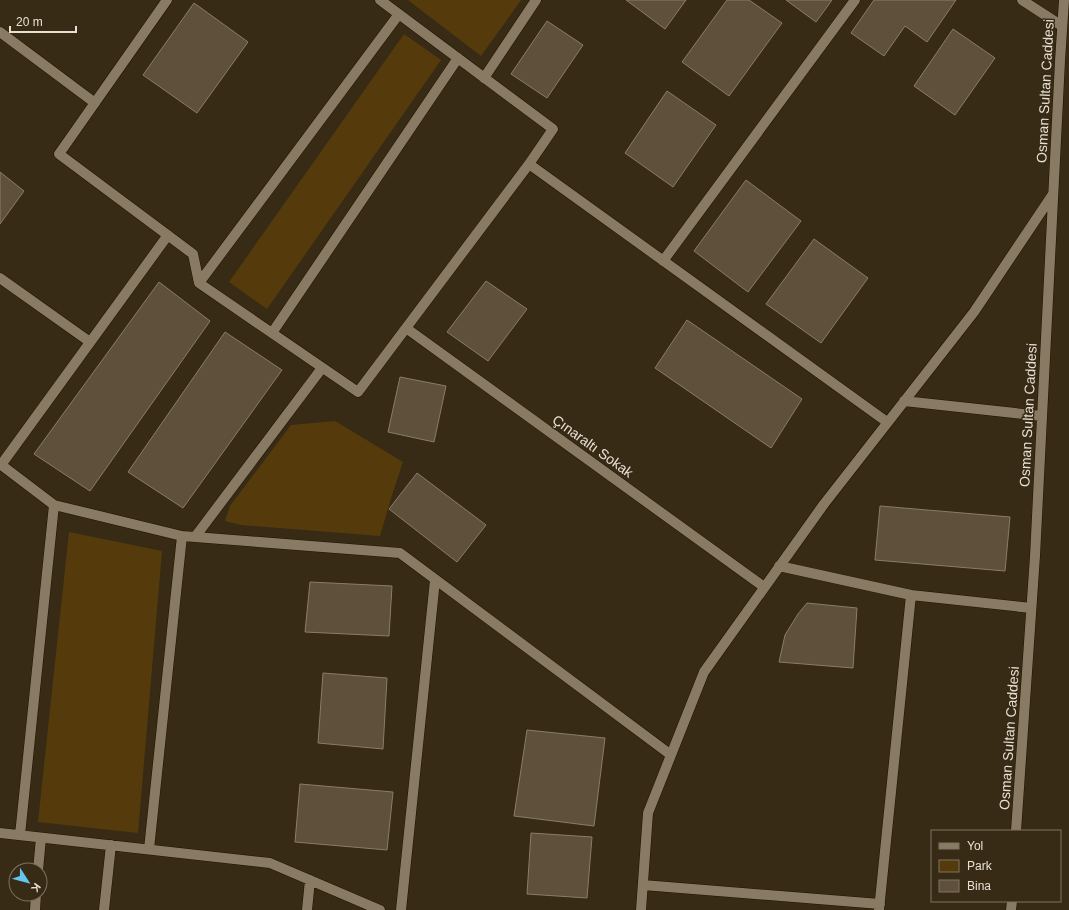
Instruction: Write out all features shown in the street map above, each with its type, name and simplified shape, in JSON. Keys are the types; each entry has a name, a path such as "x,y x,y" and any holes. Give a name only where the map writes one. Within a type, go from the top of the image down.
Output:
{"street":[{"path":"167,0 59,154 193,254 199,283 358,392 529,164 552,129 380,0"},
{"path":"484,78 536,0"},
{"path":"663,260 855,0"},
{"path":"1022,0 1062,26"},
{"name":"Osman Sultan Caddesi","path":"1016,830 1031,608 1064,0"},
{"path":"199,283 399,14"},
{"path":"0,32 95,103"},
{"path":"272,333 458,58"},
{"path":"529,164 888,422"},
{"path":"641,910 648,813 704,672 824,504 974,312 1053,194"},
{"path":"168,235 1,465 54,505 182,536 400,553 671,755"},
{"path":"0,278 90,342"},
{"name":"Çınaraltı Sokak","path":"406,328 764,587"},
{"path":"195,537 322,368"},
{"path":"904,401 1042,416"},
{"path":"20,835 54,505"},
{"path":"150,849 182,536"},
{"path":"779,566 911,595 1031,608"},
{"path":"401,910 435,580"},
{"path":"643,885 879,907 911,595"},
{"path":"0,833 270,862 380,910"},
{"path":"39,862 42,838"},
{"path":"104,910 111,845"},
{"path":"307,910 310,880"}],"green space":[{"path":"408,0 521,0 481,56"},
{"path":"404,34 441,60 267,309 229,282"},
{"path":"335,421 403,462 380,536 241,525 225,521 230,506 291,425"},
{"path":"69,532 162,551 138,833 38,822"}],"building":[{"path":"626,0 686,0 665,29"},
{"path":"727,0 749,0 782,23 729,96 682,62"},
{"path":"786,0 832,0 816,22"},
{"path":"874,0 956,0 927,42 905,26 884,56 851,33"},
{"path":"194,3 248,42 197,113 143,75"},
{"path":"547,21 583,45 547,98 511,74"},
{"path":"953,29 995,58 955,115 914,86"},
{"path":"667,91 716,125 673,187 625,153"},
{"path":"0,172 24,191 0,224"},
{"path":"746,180 801,221 748,292 694,251"},
{"path":"814,239 868,278 821,343 766,304"},
{"path":"486,281 527,309 488,361 447,332"},
{"path":"159,282 210,321 90,491 34,454"},
{"path":"687,320 802,399 771,448 655,368"},
{"path":"225,332 282,370 183,508 128,472"},
{"path":"400,377 446,386 434,442 388,432"},
{"path":"417,473 486,525 457,562 389,509"},
{"path":"880,506 1010,517 1005,571 875,560"},
{"path":"310,582 392,586 389,636 305,632"},
{"path":"807,603 857,608 853,668 779,662 785,635"},
{"path":"323,673 387,678 383,749 318,743"},
{"path":"527,730 605,738 594,826 514,816"},
{"path":"300,784 393,792 387,850 295,842"},
{"path":"531,833 592,837 587,898 527,894"}]}
